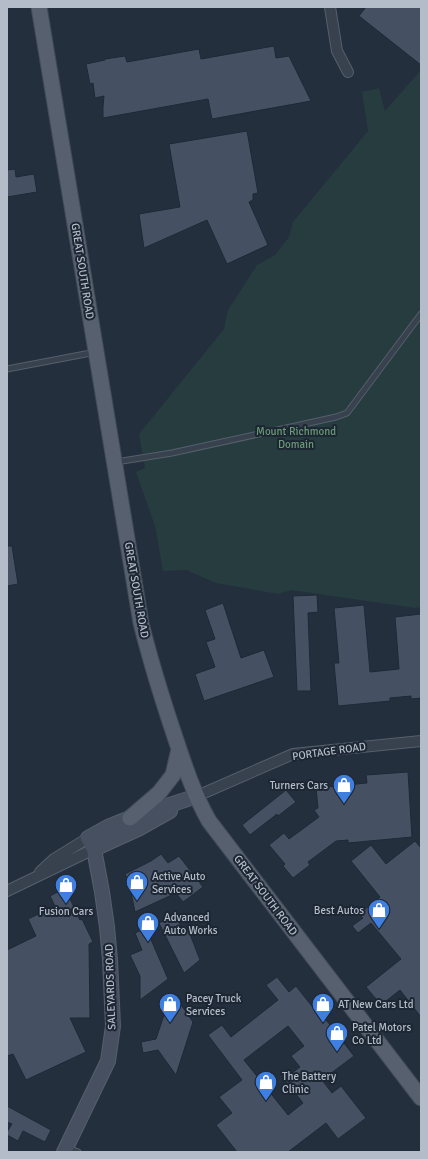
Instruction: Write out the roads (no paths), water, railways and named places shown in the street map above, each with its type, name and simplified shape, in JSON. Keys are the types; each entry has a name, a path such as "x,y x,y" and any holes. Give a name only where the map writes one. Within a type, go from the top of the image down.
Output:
{"main road":[{"name":"GREAT SOUTH ROAD","path":"39,7 141,623 153,668 179,749 197,796 209,821 421,1098"},
{"path":"100,882 104,860 108,852 173,775 179,749"},
{"name":"PORTAGE ROAD","path":"91,844 108,827 134,823 197,796"},
{"name":"SALEYARDS ROAD","path":"70,1150 108,1061 112,1032 110,960 107,927 100,882 91,844"}],"street":[{"path":"330,7 337,51 348,72"},
{"name":"PORTAGE ROAD","path":"197,796 293,754 421,741"},
{"name":"PORTAGE ROAD","path":"7,891 29,881 91,844"}],"lane":[{"path":"115,462 172,453 336,417 347,413 421,314"},
{"path":"7,369 97,352"}],"place":[{"name":"Turners Cars","path":"344,804"},
{"name":"Active Auto Services","path":"137,902"},
{"name":"Fusion Cars","path":"66,904"},
{"name":"Best Autos","path":"379,930"},
{"name":"Advanced Auto Works","path":"148,942"},
{"name":"Pacey Truck Services","path":"170,1024"},
{"name":"AT New Cars Ltd","path":"323,1024"},
{"name":"Patel Motors Co Ltd","path":"337,1052"},
{"name":"The Battery Clinic","path":"266,1102"}],"park label":[{"name":"Mount Richmond Domain","path":"296,437"}]}
